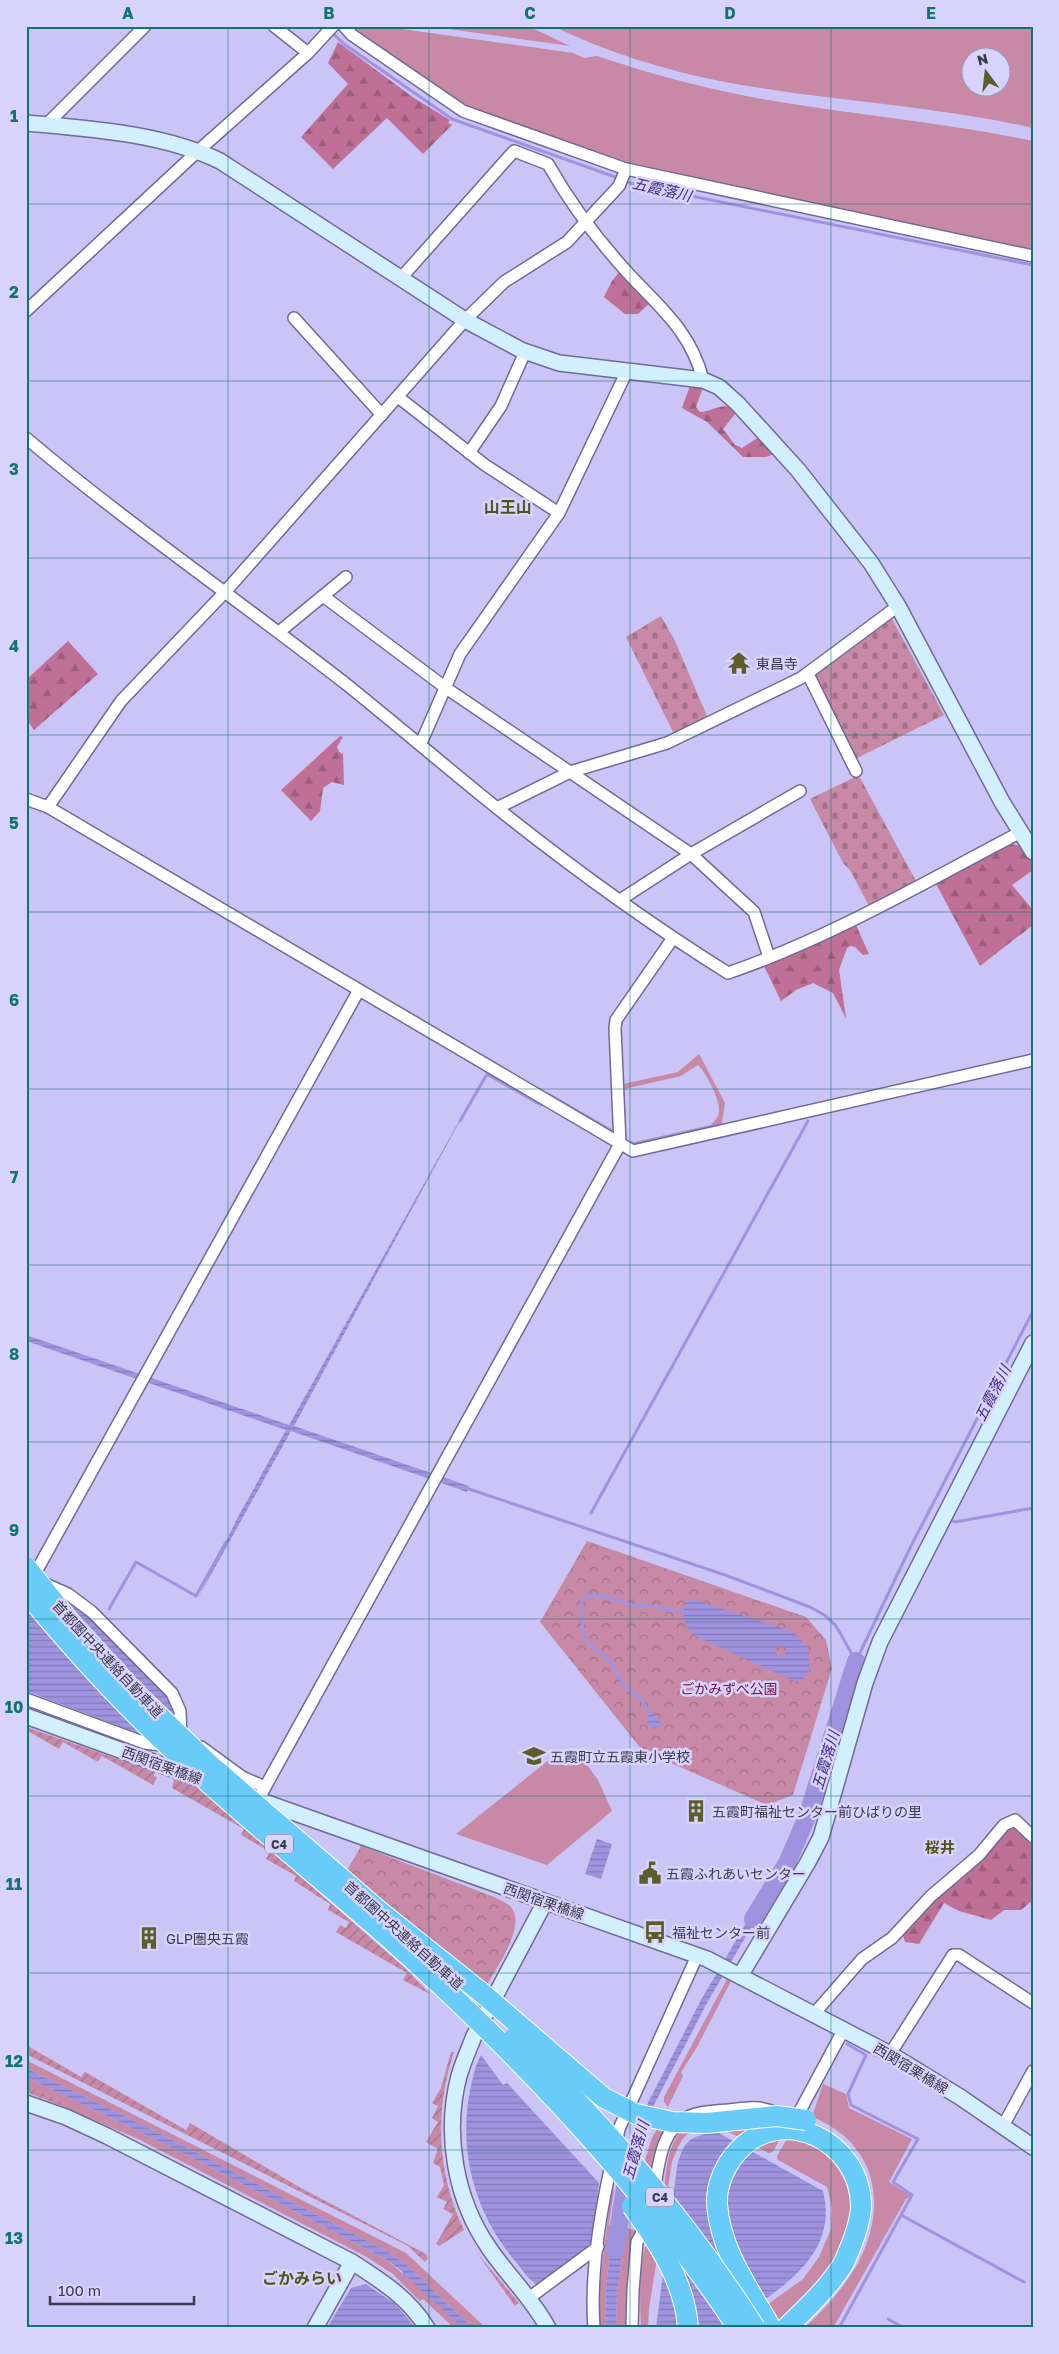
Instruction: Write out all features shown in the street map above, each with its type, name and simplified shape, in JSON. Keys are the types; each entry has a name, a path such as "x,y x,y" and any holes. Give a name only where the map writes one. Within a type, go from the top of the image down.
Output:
{"highway":[{"name":"首都圏中央連絡自動車道","path":"28,1582 70,1622 138,1696 209,1764 378,1910 483,2008 592,2116 639,2170 686,2230 755,2328"},
{"name":"首都圏中央連絡自動車道","path":"28,1582 58,1632 142,1720 206,1781 387,1936 477,2020 542,2086 678,2243 738,2328"},
{"path":"378,1910 482,1993 588,2085 622,2108 656,2120 688,2124 767,2117 805,2125 843,2156 852,2171 861,2205 857,2231 843,2265 817,2298 786,2328"},
{"path":"542,2086 558,2113 632,2206 654,2237 668,2262 680,2290 688,2328"},
{"path":"771,2328 728,2249 719,2219 718,2188 730,2159 752,2139 776,2130 805,2125 820,2125 839,2137 854,2156 864,2176 870,2205 865,2236 850,2270 822,2305 798,2328"}],"street":[{"path":"46,125 145,26"},
{"path":"274,26 308,53"},
{"path":"344,26 352,35 464,111 625,171 1033,256"},
{"path":"26,311 198,151 308,53 329,30"},
{"path":"26,123 128,135 169,142 198,151 220,162 465,320 525,352 559,364 702,380 719,387 738,404 798,470 871,563 898,606 1002,802 1033,852"},
{"path":"400,278 514,151 548,164 585,223 627,272 673,319 698,361 702,380"},
{"path":"48,807 121,701 225,592 465,320 504,282 567,242 620,186 625,171"},
{"path":"294,318 382,415"},
{"path":"470,453 501,406 525,352"},
{"path":"421,743 460,654 558,513 627,371"},
{"path":"398,397 470,453 558,513"},
{"path":"26,438 156,542 278,632 421,743 497,808 673,938 728,973 769,958 852,921 1020,832"},
{"path":"278,632 346,577"},
{"path":"323,596 446,688 691,854 754,912 769,958"},
{"path":"497,808 570,772 667,743 808,674 898,606"},
{"path":"808,674 856,771"},
{"path":"620,900 691,854 800,792"},
{"path":"26,799 48,807 633,1151 1033,1060"},
{"path":"26,1699 145,1743 164,1747 181,1743 203,1748 262,1793 620,1144 616,1020 673,938"},
{"path":"181,1743 180,1711 172,1693 92,1612 68,1594 28,1582 148,1372 359,990"},
{"path":"738,1974 808,1862 821,1837 865,1683 880,1642 1033,1343"},
{"name":"西関宿栗橋線","path":"26,1716 262,1793 545,1902 715,1963 890,2054 1033,2147"},
{"path":"814,2015 862,1959 892,1938 931,1896 979,1855 1004,1825 1015,1820 1033,1837"},
{"path":"545,1902 474,2036 459,2075 454,2101 453,2124 455,2161 469,2211 476,2228 490,2249 538,2308 548,2328"},
{"path":"890,2054 953,1955 959,1955 1033,2003"},
{"path":"594,2328 593,2295 603,2203 620,2129 696,1956"},
{"path":"632,2328 632,2290 637,2242 650,2218 660,2153 668,2134 689,2116 752,2107 768,2109 793,2123 844,2029"},
{"path":"1003,2126 1033,2071"},
{"path":"26,2103 66,2117 107,2136 352,2262 380,2279 401,2296 426,2328"},
{"path":"529,2298 598,2248"},
{"path":"315,2328 352,2262"}],"green space":[{"path":"353,26 381,26 573,53 584,58 597,56 720,91 796,105 999,134 1033,141 1033,251 633,167 468,109 354,31"},
{"path":"427,26 528,26 570,46"},
{"path":"553,26 1033,26 1033,128 918,108 802,94 725,82 637,60"},
{"path":"338,42 414,98 450,120 448,123 452,125 423,154 387,118 333,169 301,137 348,84 328,63"},
{"path":"620,271 651,302 638,314 625,314 604,297 612,281"},
{"path":"691,383 698,385 702,390 696,407 700,412 724,406 732,409 735,414 723,429 735,445 742,448 759,437 777,453 766,457 743,457 707,422 682,408"},
{"path":"661,616 675,641 709,721 677,734 673,732 626,637"},
{"path":"891,617 944,715 855,759 813,677"},
{"path":"68,641 98,674 34,730 26,718 26,680"},
{"path":"340,736 343,737 337,747 339,752 343,754 344,785 332,782 323,788 320,811 311,821 281,790"},
{"path":"859,776 916,881 869,906 850,870 843,863 810,799"},
{"path":"1011,844 1022,846 1033,864 1033,870 1012,885 1033,910 1033,925 980,966 936,884"},
{"path":"855,923 869,954 863,955 855,947 847,948 839,970 846,1018 833,993 813,983 796,990 781,1001 764,966"},
{"path":"699,1054 725,1103 721,1129 635,1147 627,1141 635,1142 711,1125 719,1114 718,1101 698,1065 681,1076 624,1089 623,1084 678,1072"},
{"name":"ごかみずべ公園","path":"587,1541 806,1617 826,1640 832,1668 793,1795 767,1805 657,1757 650,1760 540,1622"},
{"path":"26,1727 155,1772 154,1776 157,1777 153,1785 102,1756 98,1762 63,1742 59,1749 26,1730"},
{"path":"576,1750 598,1780 612,1811 547,1865 456,1834 554,1756 559,1762"},
{"path":"174,1779 199,1788 405,1968 430,1994 403,1980 407,1973 336,1932 340,1925 346,1928 349,1922 328,1910 330,1904 294,1881 296,1876 266,1859 270,1852 241,1835 244,1829 172,1788"},
{"path":"1011,1827 1017,1828 1033,1843 1033,1900 1021,1910 1004,1910 991,1920 959,1911 944,1903 919,1944 905,1942 903,1935 905,1930 1000,1831"},
{"path":"361,1846 494,1897 511,1907 515,1915 512,1936 508,1948 485,1988 346,1872"},
{"path":"727,1979 731,1981 697,2047 681,2072 683,2076 668,2107 664,2102 664,2097"},
{"path":"26,2045 81,2077 85,2072 186,2130 190,2123 301,2188 426,2254 428,2258 425,2262 408,2246 26,2054"},
{"path":"451,2052 454,2052 443,2097 441,2142 448,2187 464,2230 439,2246 436,2244 453,2214 443,2209 447,2202 437,2197 444,2185 440,2167 433,2163 438,2149 426,2142 438,2122 432,2118 438,2106 432,2103 441,2088"},
{"path":"26,2060 406,2253 486,2328 473,2328 406,2264 385,2250 153,2130 26,2068"},
{"path":"26,2077 191,2157 387,2260 407,2276 462,2328 454,2328 423,2299 420,2301 393,2274 365,2256 140,2140 65,2107 66,2104 26,2085"},
{"path":"823,2084 846,2094 849,2108 912,2139 889,2182 911,2196 906,2199 833,2328 804,2328 834,2298 853,2272 868,2241 873,2219 874,2198 871,2178 863,2159 851,2142 834,2128 812,2117"},
{"path":"26,2085 66,2104 65,2107 26,2092"},
{"path":"758,2111 770,2114 787,2126 773,2152 768,2153 718,2126 693,2132 679,2144 672,2162 649,2309 648,2328 641,2328 640,2286 643,2254 661,2213 666,2170 671,2148 682,2130 698,2119 728,2112"},
{"path":"659,2125 671,2127 662,2137 656,2155 653,2175 644,2163 652,2138"},
{"path":"790,2134 802,2135 844,2165 853,2215 837,2261 778,2328 764,2307 803,2279 819,2257 831,2229 832,2208 827,2187 778,2160 777,2156"},
{"path":"612,2187 614,2190 609,2225 613,2226 606,2287 605,2328 599,2328 599,2290"},
{"path":"636,2219 641,2228 628,2328 616,2328 617,2293 626,2228 634,2230"},
{"path":"477,2253 519,2303 515,2306"}],"water":[{"path":"487,1071 294,1426 469,1486 467,1492 291,1431 198,1598 238,1517 286,1430 26,1341 26,1335 289,1425"},
{"path":"62,1595 98,1623 171,1701 176,1712 177,1735 156,1740 26,1691 26,1610"},
{"path":"692,1599 793,1632 808,1651 810,1666 806,1675 799,1681 794,1681 695,1636 685,1621 683,1612 685,1603","holes":["782,1645 786,1648 783,1656 779,1656 775,1652 776,1648"]},
{"path":"651,1713 661,1723 659,1727 654,1729 647,1724 648,1714"},
{"path":"597,1839 612,1844 601,1879 585,1874"},
{"path":"762,1896 767,1900 707,2003 643,2126 630,2177 626,2172 637,2124 701,2000"},
{"path":"481,2055 503,2085 507,2083 599,2183 591,2245 539,2286 526,2275 501,2243 481,2204 474,2183 466,2140 467,2118 472,2080"},
{"path":"26,2068 153,2130 385,2250 406,2264 473,2328 462,2328 407,2277 401,2276 403,2272 387,2260 191,2157 26,2077"},
{"path":"717,2132 823,2191 826,2211 824,2229 818,2245 798,2273 730,2325 721,2328 705,2329 656,2328 677,2167 682,2150 694,2137"},
{"path":"613,2226 626,2228 617,2293 616,2328 605,2328 606,2287"},
{"path":"366,2284 395,2304 416,2328 327,2328 351,2288"}],"waterway":[{"name":"五霞落川","path":"325,26 344,44 452,119 618,178"},
{"name":"五霞落川","path":"624,181 1033,265"},
{"path":"460,1121 487,1074 541,1105"},
{"path":"548,1094 612,1131"},
{"path":"591,1513 808,1121"},
{"path":"630,1143 635,1144 718,1125"},
{"name":"五霞落川","path":"856,1661 911,1546 1033,1311"},
{"path":"466,1488 725,1575 810,1607 826,1616 836,1626 856,1661"},
{"path":"951,1520 955,1522 1033,1508"},
{"path":"109,1609 136,1562 196,1596 226,1542"},
{"path":"650,1714 641,1699 624,1686 613,1664 588,1643 584,1636 580,1604 586,1596 598,1595 632,1605 651,1606 683,1612"},
{"name":"五霞落川","path":"753,1919 787,1863 807,1817 856,1661"},
{"path":"839,2328 912,2195 893,2182 918,2139 851,2105 848,2094 866,2055 847,2044"},
{"name":"五霞落川","path":"615,2250 628,2169"},
{"path":"901,2215 1024,2282"},
{"path":"888,2319 904,2328"}],"place":[{"name":"東昌寺","path":"739,663"},
{"name":"五霞町立五霞東小学校","path":"534,1756"},
{"name":"五霞町福祉センター前ひばりの里","path":"696,1811"},
{"name":"五霞ふれあいセンター","path":"650,1873"},
{"name":"福祉センター前","path":"655,1932"},
{"name":"GLP圏央五霞","path":"149,1938"}],"district":[{"name":"山王山","path":"508,507"},
{"name":"桜井","path":"940,1847"},
{"name":"ごかみらい","path":"302,2278"}]}
